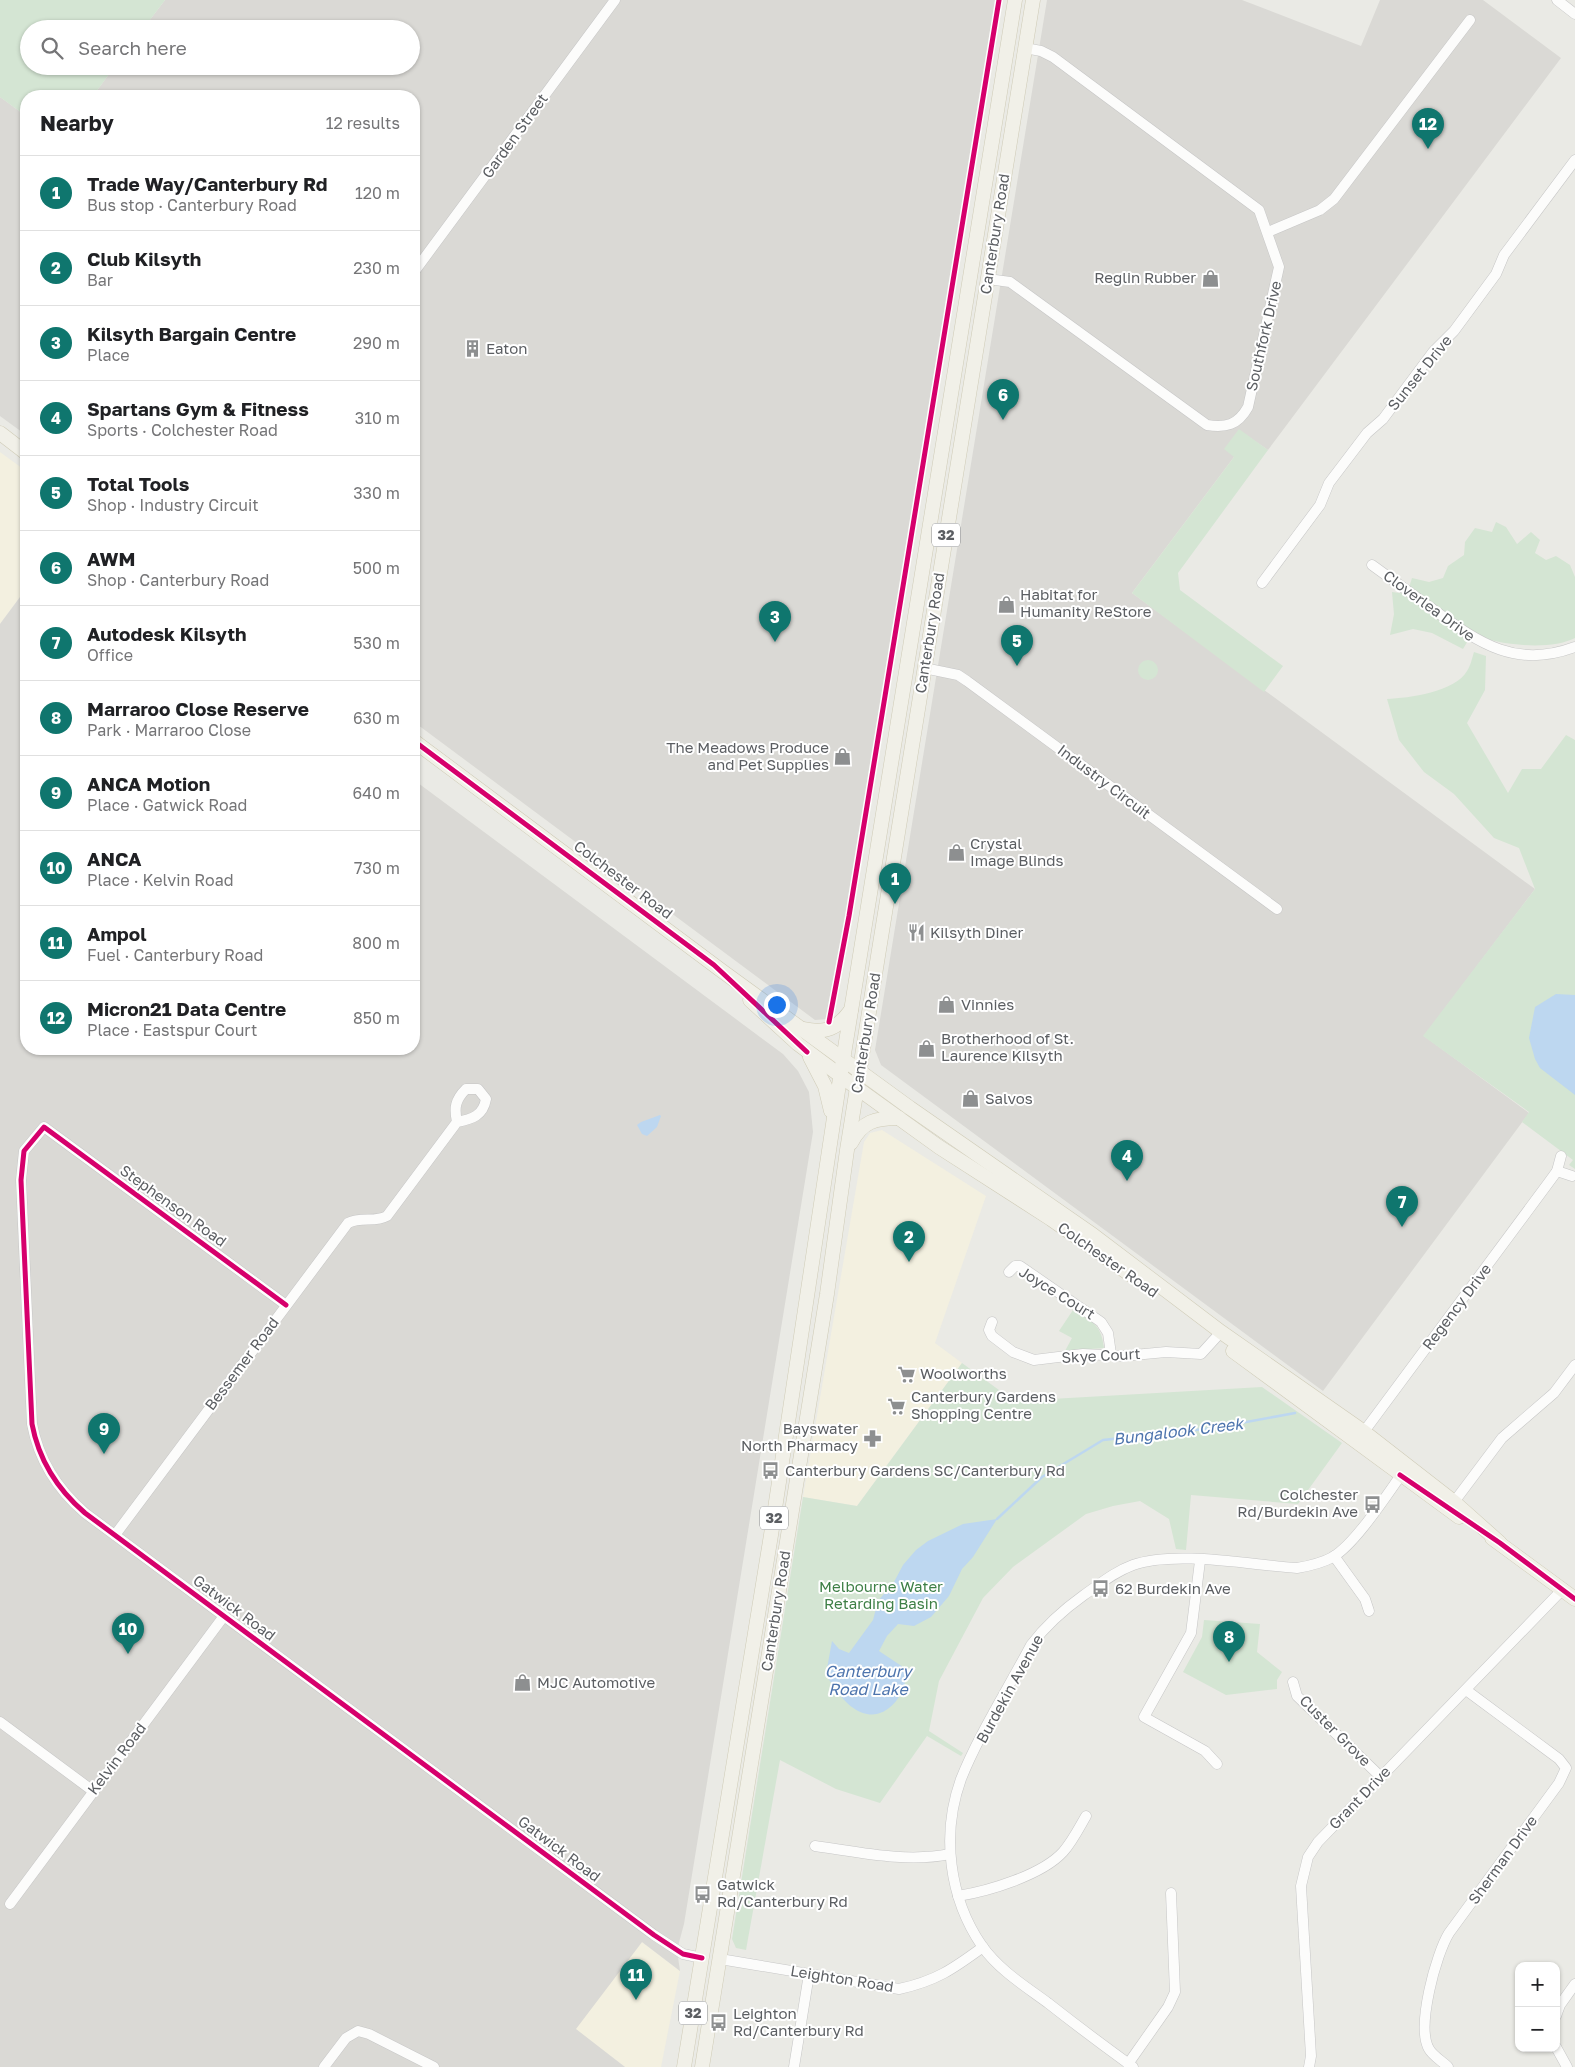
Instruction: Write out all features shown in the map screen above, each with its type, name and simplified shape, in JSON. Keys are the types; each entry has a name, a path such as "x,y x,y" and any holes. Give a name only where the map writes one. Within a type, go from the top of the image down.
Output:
{"main road":[{"name":"Canterbury Road","path":"684,2067 790,1410 832,1131 1015,0"},
{"name":"Canterbury Road","path":"702,2067 831,1270 847,1150 924,668 1033,0"},
{"path":"1008,44 1025,48"},
{"path":"955,372 972,374"},
{"path":"0,433 20,448"},
{"name":"Colchester Road","path":"420,745 844,1060 985,1162 1093,1235 1218,1335"},
{"name":"Colchester Road","path":"722,971 753,1003 807,1052 980,1176 1051,1219 1218,1335 1360,1437 1575,1599"},
{"path":"801,1028 816,1032 832,1029 844,1020 852,1009"},
{"path":"807,1052 820,1074 828,1095 832,1131"},
{"path":"847,1150 855,1135 871,1120 899,1118"},
{"path":"812,1260 833,1256"},
{"path":"812,1260 831,1270"},
{"path":"740,1726 757,1728"},
{"path":"702,1958 720,1959"}],"street":[{"name":"Garden Street","path":"420,264 615,0"},
{"path":"1558,0 1575,14"},
{"path":"1268,232 1320,210 1334,199 1470,20"},
{"name":"Southfork Drive","path":"988,279 1010,282 1207,425 1220,427 1234,424 1248,407 1279,267 1260,210 1053,57 1040,51 1025,48"},
{"name":"Sunset Drive","path":"1262,583 1320,504 1329,484 1367,432 1383,419 1433,352 1454,332 1496,274 1504,255 1575,160"},
{"name":"Cloverlea Drive","path":"1372,565 1462,631 1494,648 1519,655 1547,655 1575,647"},
{"name":"Industry Circuit","path":"924,668 958,675 968,681 1277,909"},
{"name":"Bessemer Road","path":"115,1535 348,1223 354,1220 382,1219 387,1216 457,1122"},
{"name":"Stephenson Road","path":"44,1127 286,1305"},
{"name":"Gatwick Road","path":"44,1127 24,1151 22,1180 32,1424 38,1449 52,1478 73,1503 115,1535 654,1934 683,1954 702,1958"},
{"name":"Regency Drive","path":"1360,1437 1557,1171 1561,1156"},
{"path":"1557,1171 1572,1176"},
{"name":"Joyce Court","path":"1013,1269 1102,1322 1108,1333 1111,1354"},
{"name":"Skye Court","path":"992,1322 989,1330 992,1336 1027,1359 1111,1354 1123,1356 1166,1352 1202,1354 1218,1335"},
{"path":"1451,1506 1502,1438 1554,1393 1575,1365"},
{"path":"790,1410 808,1413"},
{"name":"Burdekin Avenue","path":"1130,2065 1009,1974 983,1947 958,1896 950,1854 952,1810 961,1780 1032,1645 1044,1628 1054,1617 1112,1575 1133,1565 1168,1558 1297,1568 1314,1565 1334,1556 1352,1540 1404,1470"},
{"path":"1334,1556 1366,1599 1369,1611"},
{"path":"1200,1560 1191,1633 1144,1717 1205,1752 1217,1764"},
{"name":"Grant Drive","path":"1309,2067 1311,2056 1301,1886 1308,1857 1318,1842 1562,1590"},
{"name":"Kelvin Road","path":"10,1904 224,1616"},
{"name":"Custer Grove","path":"1293,1682 1297,1696 1382,1777"},
{"name":"Sherman Drive","path":"1448,2067 1429,2050 1424,2037 1430,1986 1438,1954 1449,1933 1559,1783 1566,1768 1559,1759 1466,1690"},
{"path":"0,1722 93,1791"},
{"path":"958,1896 971,1894 1031,1874 1050,1864 1064,1851 1086,1816"},
{"path":"815,1846 891,1856 950,1854"},
{"path":"1130,2065 1168,2007 1175,1992 1171,1893"},
{"name":"Leighton Road","path":"720,1959 899,1989 920,1984 950,1971 983,1947"},
{"path":"794,2067 809,1974"},
{"path":"1559,2007 1575,1984"},
{"path":"324,2067 346,2038 358,2031 369,2034 434,2067"},
{"path":"1559,2052 1567,2067"}],"shaded area":[{"path":"165,0 997,0 841,959 828,1019 815,1020 420,726 420,90 97,90 108,75 420,75 420,20 150,20"},
{"path":"1047,0 1242,0 1361,46 1380,0 1483,0 1561,58 1268,450 1249,437 1132,593 1535,889 1424,1036 1529,1113 1323,1391 881,1065 875,1050"},
{"path":"0,97 20,112 20,431 0,416"},
{"path":"0,452 20,467 20,597 0,624"},
{"path":"20,597 20,1055 420,1055 420,784 783,1054 798,1071 809,1092 813,1132 684,1924 677,1950 680,1971 642,1942 576,2029 625,2067 0,2067 0,624"},
{"path":"882,1130 986,1196 935,1343 962,1363 857,1506 803,1497 864,1142 870,1133"},
{"path":"642,1942 680,1971 661,2067 625,2067 575,2029"}],"green space":[{"path":"0,0 165,0 150,20 20,20 20,75 108,75 97,90 20,90 20,112 0,97"},
{"path":"1239,429 1268,450 1178,573 1180,590 1283,666 1264,692 1132,593 1234,457 1224,449"},
{"path":"1496,522 1506,527 1517,544 1531,532 1540,540 1535,553 1546,560 1556,556 1570,565 1575,577 1575,638 1552,644 1524,645 1509,644 1472,634 1463,649 1432,633 1413,629 1390,635 1394,614 1392,592 1407,594 1412,578 1429,582 1443,578 1448,566 1464,555 1465,542 1475,528 1492,532"},
{"path":"1474,652 1486,656 1485,690 1467,723 1508,793 1522,769 1541,769 1566,735 1575,740 1575,1169 1569,1165 1573,1160 1522,1122 1529,1112 1423,1036 1535,889 1519,848 1494,838 1454,794 1424,772 1399,740 1387,699 1419,695 1453,684 1467,671"},
{"path":"1148,660 1155,663 1158,670 1155,677 1148,680 1141,677 1138,670 1141,663"},
{"path":"1073,1310 1095,1324 1101,1334 1104,1348 1065,1351 1072,1338 1059,1331"},
{"name":"Melbourne Water Retarding Basin","path":"962,1363 1014,1401 1262,1387 1342,1443 1298,1504 1191,1495 1186,1550 1176,1549 1169,1519 1140,1501 1086,1514 1013,1567 983,1598 939,1681 929,1731 963,1753 961,1756 927,1736 880,1803 836,1789 780,1760 746,1950 736,1948 732,1939 803,1497 857,1506"},
{"path":"1204,1620 1260,1624 1257,1652 1282,1672 1277,1680 1277,1689 1226,1695 1183,1672 1202,1637"}],"water":[{"path":"1556,994 1575,995 1575,1095 1540,1068 1535,1059 1529,1038 1535,1007"},
{"path":"660,1115 657,1127 647,1136 642,1134 637,1125"},
{"name":"Canterbury Road Lake","path":"997,1519 973,1557 962,1569 949,1596 931,1617 914,1626 898,1624 887,1636 879,1651 903,1667 905,1677 903,1688 896,1701 892,1706 880,1713 867,1714 854,1709 833,1686 826,1674 832,1641 839,1649 849,1653 873,1620 878,1601 894,1582 903,1565 916,1550 928,1541 963,1524"}],"waterway":[{"name":"Bungalook Creek","path":"997,1519 1042,1477 1103,1440 1214,1428 1295,1413"}],"cycle path":[{"path":"829,1022 849,916 999,0"},
{"path":"420,745 714,965 807,1052"},
{"path":"286,1305 44,1127 24,1151 21,1180 32,1424 44,1462 66,1494 85,1513 654,1935 683,1954 702,1958"},
{"path":"1400,1475 1500,1543 1575,1599"}],"place":[{"name":"Micron21 Data Centre","path":"1428,149"},
{"name":"Reglin Rubber","path":"1210,278"},
{"name":"Eaton","path":"472,349"},
{"name":"AWM","path":"1003,420"},
{"name":"Habitat for Humanity ReStore","path":"1006,604"},
{"name":"Kilsyth Bargain Centre","path":"775,642"},
{"name":"Total Tools","path":"1017,666"},
{"name":"The Meadows Produce and Pet Supplies","path":"843,757"},
{"name":"Crystal Image Blinds","path":"956,853"},
{"name":"Trade Way/Canterbury Rd","path":"895,904"},
{"name":"Kilsyth Diner","path":"916,933"},
{"name":"Vinnies","path":"947,1005"},
{"name":"Brotherhood of St. Laurence Kilsyth","path":"927,1048"},
{"name":"Salvos","path":"971,1099"},
{"name":"Spartans Gym & Fitness","path":"1127,1181"},
{"name":"Autodesk Kilsyth","path":"1402,1227"},
{"name":"Club Kilsyth","path":"909,1262"},
{"name":"Woolworths","path":"906,1374"},
{"name":"Canterbury Gardens Shopping Centre","path":"897,1406"},
{"name":"Bayswater North Pharmacy","path":"872,1438"},
{"name":"ANCA Motion","path":"104,1454"},
{"name":"Canterbury Gardens SC/Canterbury Rd","path":"771,1471"},
{"name":"Colchester Rd/Burdekin Ave","path":"1372,1504"},
{"name":"62 Burdekin Ave","path":"1101,1589"},
{"name":"ANCA","path":"128,1654"},
{"name":"Marraroo Close Reserve","path":"1229,1662"},
{"name":"MJC Automotive","path":"523,1683"},
{"name":"Gatwick Rd/Canterbury Rd","path":"703,1894"},
{"name":"Ampol","path":"636,2000"},
{"name":"Leighton Rd/Canterbury Rd","path":"719,2023"}]}
